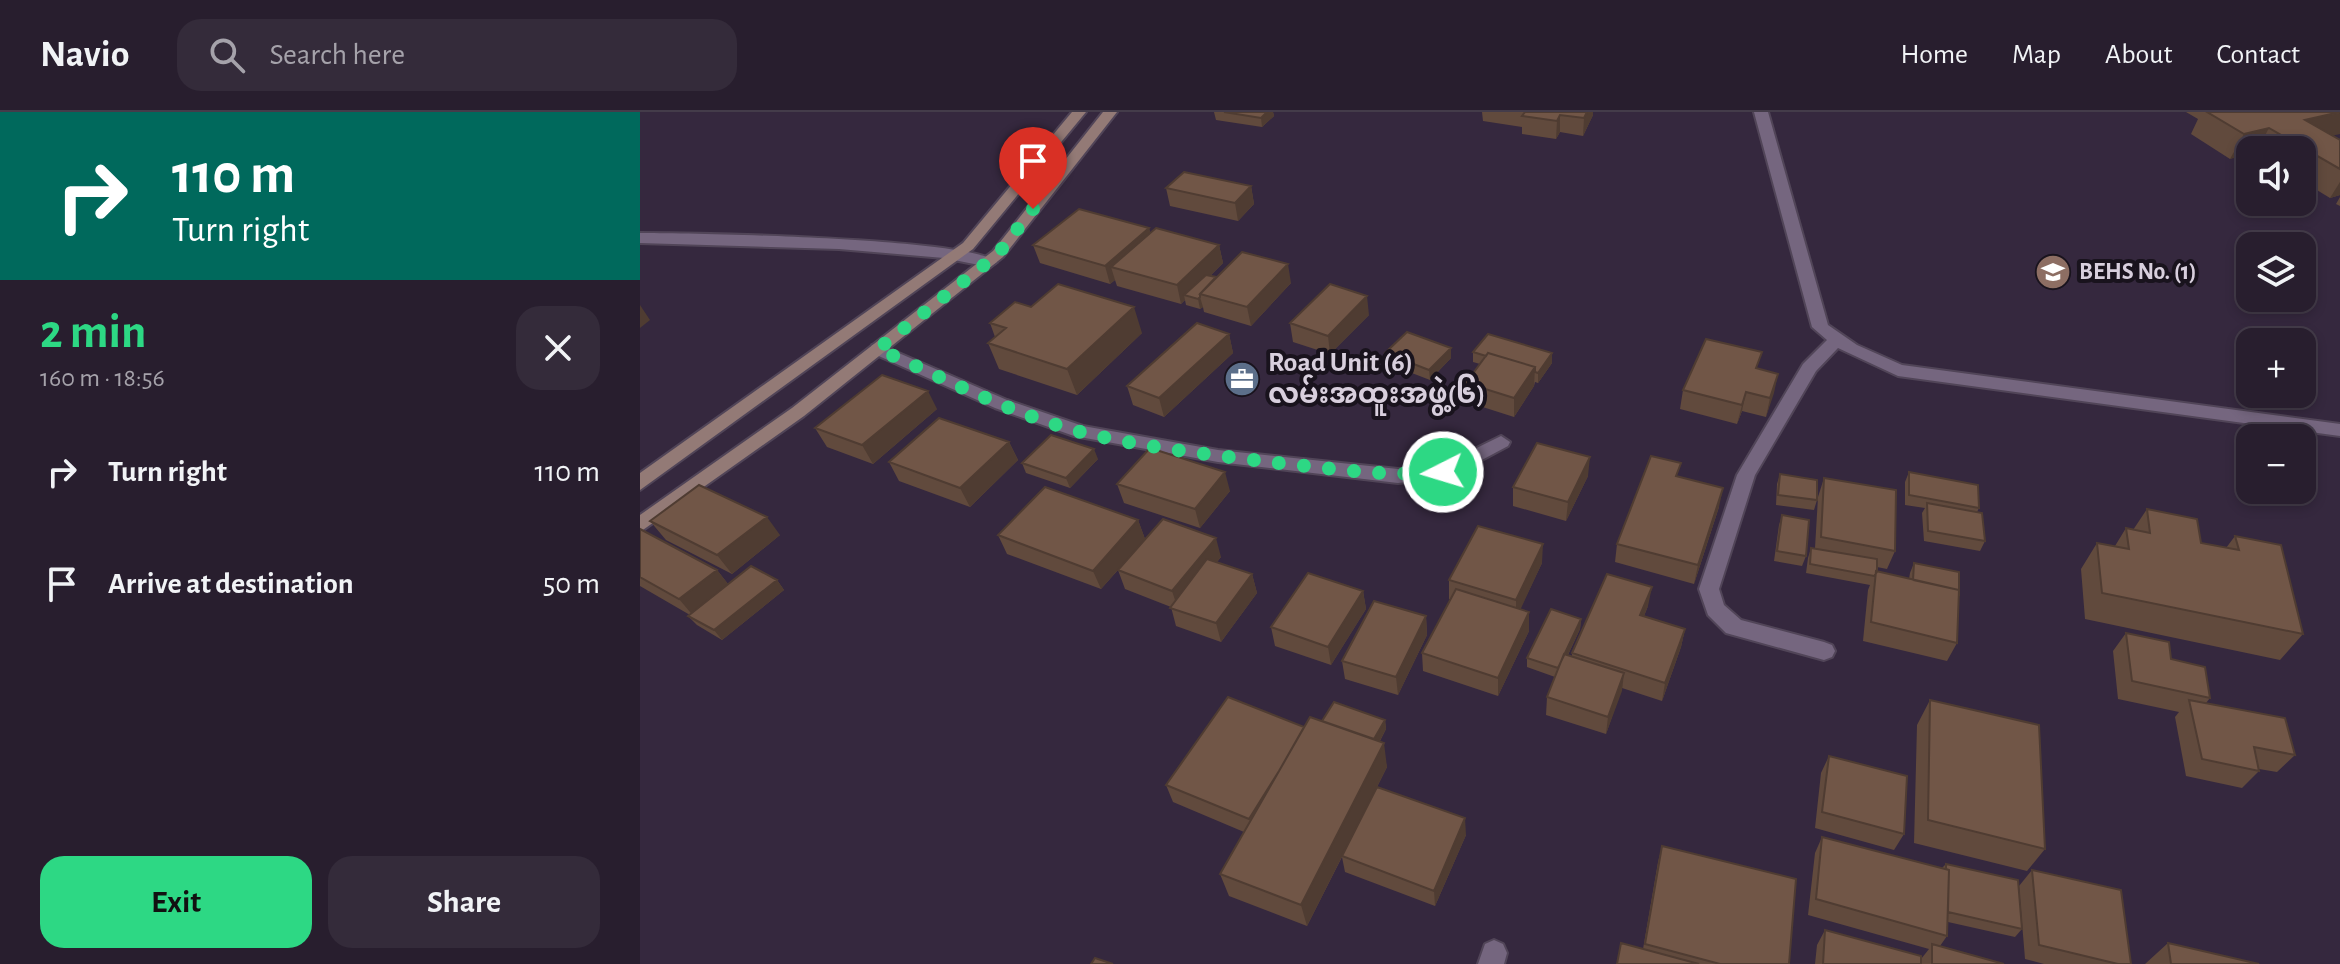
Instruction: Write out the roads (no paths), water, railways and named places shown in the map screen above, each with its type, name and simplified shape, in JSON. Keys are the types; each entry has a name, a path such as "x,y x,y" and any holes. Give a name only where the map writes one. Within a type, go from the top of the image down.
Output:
{"main road":[{"path":"640,483 968,246 1079,112"},
{"path":"640,525 798,412 989,262 1110,112"}],"street":[{"path":"1761,112 1820,327 1851,349 1898,370 2340,430"},
{"path":"640,238 709,238 958,254 989,262"},
{"path":"1824,651 1734,627 1715,609 1709,589 1746,475 1809,368 1837,339"},
{"path":"878,349 1001,404 1080,432 1218,456 1398,476 1443,472 1501,442"}],"place":[{"name":"BEHS No. (1)","path":"2053,272"},
{"name":"Road Unit (6) လမ်းအထူးအဖွဲ့(၆)","path":"1242,379"}]}
